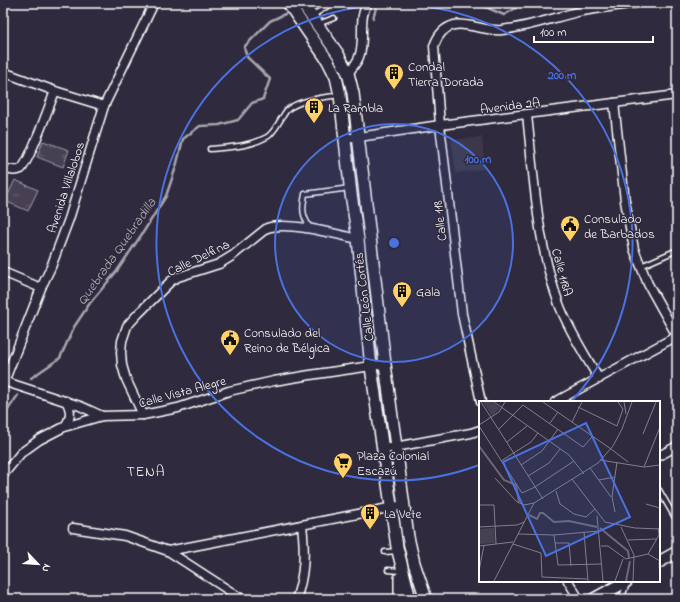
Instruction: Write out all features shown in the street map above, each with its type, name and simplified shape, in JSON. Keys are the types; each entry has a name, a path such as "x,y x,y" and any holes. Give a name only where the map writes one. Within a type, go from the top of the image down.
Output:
{"main road":[{"name":"Calle León Cortés","path":"288,3 328,62 336,77 340,95 358,239 371,367 398,549 410,599"},
{"name":"Calle León Cortés","path":"302,3 337,46 348,73 358,137 385,364 404,505 414,564 426,599"},
{"path":"398,549 400,599"},
{"path":"660,561 677,552"},
{"path":"594,599 625,582"},
{"path":"416,599 421,587"}],"street":[{"name":"Avenida Villalobos","path":"4,381 69,219 104,106 154,3"},
{"path":"348,73 359,57 363,17 365,6 368,3"},
{"name":"Calle 118","path":"481,401 464,327 440,125 434,46 437,37 448,28 461,24 478,29 500,30 582,11 636,3"},
{"path":"3,72 54,91 104,106"},
{"path":"3,168 16,171 22,168 29,158 54,91"},
{"name":"Avenida 2A","path":"345,139 440,125 677,95"},
{"path":"557,401 677,336 648,284 634,249 625,201 614,103"},
{"name":"Calle 118A","path":"527,115 536,197 548,271 559,305 599,379"},
{"name":"Calle Delfina","path":"144,416 126,379 122,365 122,341 126,330 138,314 171,282 178,277 219,264 232,256 267,228 274,226 312,230 358,239"},
{"path":"3,272 41,288"},
{"name":"Calle Vista Alegre","path":"3,475 21,453 39,440 64,427 102,416 144,416 178,408 229,391 274,381 385,364"},
{"path":"4,381 66,401 102,416"},
{"path":"64,427 70,418 71,412 66,401"},
{"path":"384,449 479,430"},
{"path":"660,455 677,446"},
{"path":"168,551 404,505"},
{"path":"296,599 300,588 304,567 305,546 302,525"},
{"path":"73,528 125,536 168,551 242,599"},
{"path":"569,582 579,599"}],"lane":[{"path":"315,20 332,3"},
{"path":"315,20 334,18"},
{"path":"210,148 244,146 269,136 288,110 300,103 340,95"},
{"path":"312,230 304,218 304,194 351,188"},
{"path":"640,266 675,252"},
{"path":"660,492 677,521"},
{"path":"386,552 398,549"},
{"path":"388,570 400,571"},
{"path":"621,599 627,582"}],"shaded area":[{"path":"482,137 485,169 456,173 451,140"}],"green space":[{"path":"43,141 69,150 63,167 37,157"},
{"path":"15,180 38,190 28,211 5,201"}],"waterway":[{"name":"Quebrada Quebradilla","path":"373,18 379,3"},
{"name":"Quebrada Quebradilla","path":"469,3 488,8 504,15 516,8 517,3"},
{"name":"Quebrada Quebradilla","path":"31,378 60,358 74,327 90,303 117,271 144,231 166,196 176,167 183,139 200,126 219,125 238,120 252,103 263,99 270,79 247,57 244,47 270,21 289,12"},
{"name":"Quebrada Quebradilla","path":"3,415 18,395"}],"place":[{"name":"Condal Tierra Dorada","path":"394,90"},
{"name":"La Rambla","path":"314,124"},
{"name":"Consulado de Barbados","path":"570,242"},
{"name":"Gala","path":"402,308"},
{"name":"Consulado del Reino de Bélgica","path":"230,356"},
{"name":"Plaza Colonial Escazú","path":"343,479"},
{"name":"La Vete","path":"370,530"}],"district":[{"name":"TENA","path":"146,471"}]}
